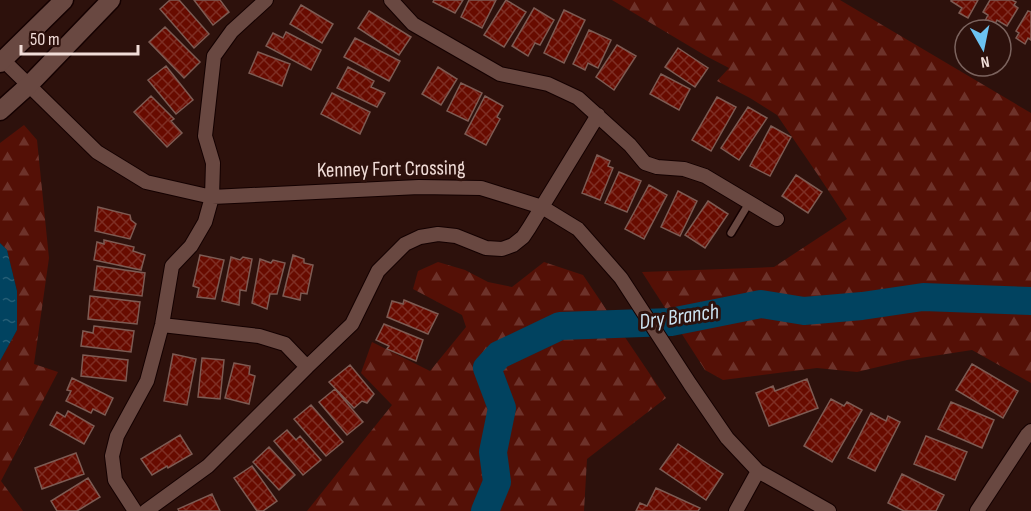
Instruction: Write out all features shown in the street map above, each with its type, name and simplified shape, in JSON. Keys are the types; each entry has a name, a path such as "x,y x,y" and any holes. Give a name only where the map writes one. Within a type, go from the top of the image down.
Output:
{"street":[{"path":"2,61 64,0"},
{"path":"0,111 29,85 111,0"},
{"path":"135,511 115,480 112,456 117,436 147,381 162,325 172,266 191,246 205,222 212,197 213,163 206,136 214,56 232,31 266,0"},
{"path":"391,0 412,24 500,74 548,84 578,98 630,145 645,163 657,167 684,169 705,176 777,219"},
{"name":"Kenney Fort Crossing","path":"2,61 97,152 146,182 212,197 420,187 481,188 542,207 578,229 621,278 727,438 758,471 829,511"},
{"path":"146,511 208,465 352,324 378,271 405,244 420,237 438,234 456,236 486,248 502,249 513,246 523,237 598,115"},
{"path":"162,325 258,336 276,341 285,344 307,367"},
{"path":"977,511 1031,431"},
{"path":"736,511 758,471"}],"lane":[{"path":"731,233 749,203"}],"green space":[{"path":"612,0 840,0 953,67 953,78 972,78 1031,113 1031,383 972,350 907,360 857,372 817,368 723,380 705,370 642,272 774,267 847,219 777,115 717,81 729,68"},
{"path":"24,125 37,140 49,258 34,364 58,372 1,481 23,511 0,511 0,361 17,330 17,291 7,250 0,243 0,143"},
{"path":"438,262 465,270 488,282 512,287 544,262 583,275 666,398 587,459 584,511 307,511 392,405 361,373 372,342 430,371 466,327 462,315 413,289 418,271"}],"water":[{"path":"0,243 7,250 17,291 17,330 0,361"}],"building":[{"path":"170,0 179,0 209,34 194,48 160,9"},
{"path":"194,0 220,0 229,12 213,25"},
{"path":"434,0 463,0 455,13 433,2"},
{"path":"469,0 496,0 482,28 461,17"},
{"path":"506,0 526,12 504,47 484,35"},
{"path":"978,0 968,18 959,13 962,8 951,1"},
{"path":"990,0 1012,0 1016,2 1014,5 1018,8 1012,18 986,18 988,15 983,12"},
{"path":"301,5 333,24 322,43 290,24"},
{"path":"534,8 554,20 540,45 535,43 528,56 512,46"},
{"path":"564,10 585,20 564,63 544,53"},
{"path":"369,11 411,37 399,55 358,28"},
{"path":"1028,11 1031,12 1031,40 1028,38 1025,44 1016,38 1019,33 1016,31"},
{"path":"165,27 200,62 184,78 149,42"},
{"path":"589,30 611,40 598,68 588,63 585,70 573,64"},
{"path":"286,32 321,50 311,70 266,46 273,33 283,38"},
{"path":"355,38 400,61 389,81 344,57"},
{"path":"617,45 636,56 614,90 596,77"},
{"path":"678,48 708,68 695,87 665,67"},
{"path":"258,52 290,64 282,86 249,73"},
{"path":"166,66 193,100 176,114 148,80"},
{"path":"348,67 374,81 371,87 385,93 377,107 337,88"},
{"path":"438,67 457,79 441,105 422,94"},
{"path":"661,74 690,89 679,110 650,94"},
{"path":"461,83 482,93 468,121 447,111"},
{"path":"332,93 370,112 360,134 321,114"},
{"path":"151,96 174,119 171,121 182,133 167,147 134,112"},
{"path":"485,96 503,106 497,117 500,119 486,145 465,134"},
{"path":"717,97 736,107 711,151 692,140"},
{"path":"748,107 767,118 739,160 721,148"},
{"path":"771,126 791,137 770,176 750,166"},
{"path":"597,155 610,161 608,166 613,168 600,200 582,193"},
{"path":"619,172 641,181 627,212 605,203"},
{"path":"796,175 822,192 808,213 782,196"},
{"path":"649,185 667,195 644,239 625,229"},
{"path":"678,191 697,201 680,236 661,227"},
{"path":"708,201 728,214 705,248 685,235"},
{"path":"98,207 130,215 131,220 136,224 130,239 95,231"},
{"path":"104,240 134,247 133,251 145,255 141,270 94,260 97,242 104,244"},
{"path":"200,255 224,260 215,299 197,297 199,288 193,286"},
{"path":"293,255 304,259 304,263 313,265 307,294 301,293 300,300 283,296"},
{"path":"231,257 240,260 243,257 252,259 246,291 240,290 239,305 222,301"},
{"path":"260,259 271,263 273,260 285,263 277,294 270,294 267,309 252,303"},
{"path":"97,266 145,273 142,296 94,290"},
{"path":"90,296 140,302 137,324 88,319"},
{"path":"404,300 438,314 428,334 387,317 392,301 403,304"},
{"path":"384,324 423,340 416,361 387,349 389,346 376,340"},
{"path":"94,326 134,331 131,352 81,346 83,331 93,333"},
{"path":"173,354 196,359 187,405 164,401"},
{"path":"83,355 128,360 126,381 81,376"},
{"path":"202,358 224,360 220,399 198,397"},
{"path":"234,363 250,366 249,374 255,376 249,404 225,398"},
{"path":"972,364 1018,391 1003,418 956,390"},
{"path":"350,365 374,394 367,403 362,401 354,408 329,382"},
{"path":"72,378 113,398 105,415 93,409 91,413 66,401 71,391 67,390"},
{"path":"807,379 818,408 769,426 756,393 773,386 775,391"},
{"path":"335,389 363,422 347,435 319,402"},
{"path":"831,399 844,406 847,402 862,410 832,462 804,446"},
{"path":"951,402 994,420 982,448 938,429"},
{"path":"311,405 343,442 326,456 294,419"},
{"path":"68,411 94,426 84,444 50,425 57,412 65,417"},
{"path":"871,413 886,421 888,416 900,422 875,471 848,458"},
{"path":"287,430 296,440 300,436 321,460 303,475 274,441"},
{"path":"180,435 192,454 152,475 141,459"},
{"path":"926,436 967,452 955,480 914,464"},
{"path":"678,444 723,474 706,500 660,469"},
{"path":"269,447 295,475 279,490 253,462"},
{"path":"76,453 84,474 42,489 35,468"},
{"path":"252,466 277,501 263,511 257,511 234,478"},
{"path":"902,474 944,495 936,511 904,511 888,503"},
{"path":"88,478 100,497 77,511 57,511 51,501"},
{"path":"656,488 700,508 698,511 636,511 640,503 647,506"},
{"path":"212,494 220,511 179,511 178,509"}],"waterway":[{"name":"Dry Branch","path":"485,511 497,482 493,452 502,408 487,368 499,355 560,326 671,322 761,304 804,311 862,306 923,297 1031,301"}]}
